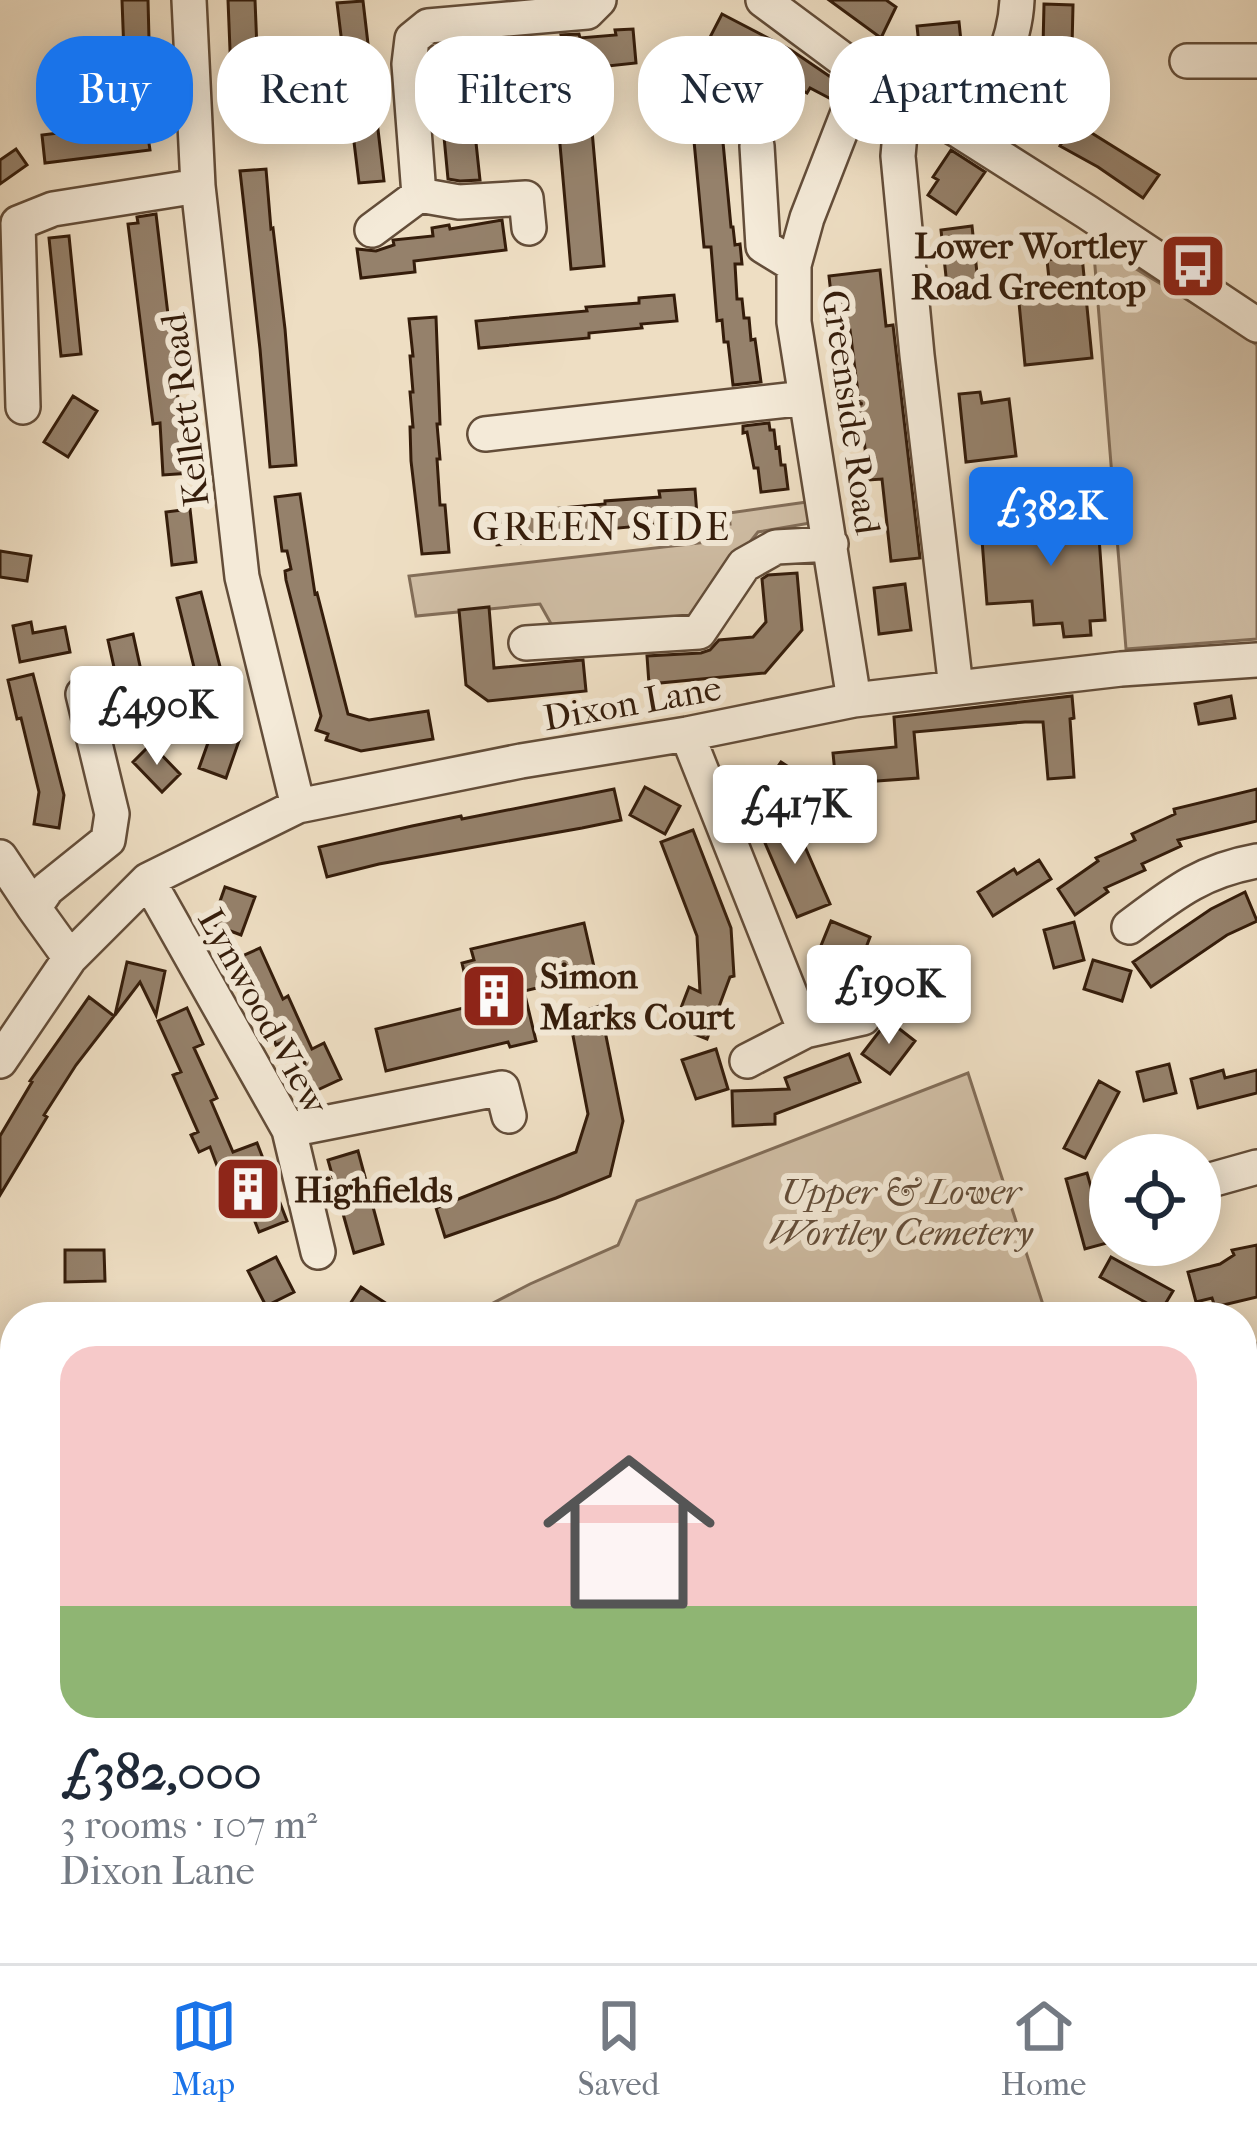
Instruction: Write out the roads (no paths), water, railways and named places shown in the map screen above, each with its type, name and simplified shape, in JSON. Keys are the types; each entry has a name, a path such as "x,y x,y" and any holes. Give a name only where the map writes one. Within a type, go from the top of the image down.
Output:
{"street":[{"name":"Kellett Road","path":"189,0 198,186 242,577 298,806"},
{"path":"419,195 409,64 412,39 428,26 587,13 599,0"},
{"path":"763,0 829,49"},
{"path":"1011,36 1017,0"},
{"path":"1187,61 1257,61"},
{"name":"Greenside Road","path":"836,144 794,265 794,322 854,700"},
{"path":"899,144 917,350 956,688"},
{"path":"980,144 1257,325"},
{"path":"757,146 763,246 794,265"},
{"path":"23,407 18,223 52,208 198,186"},
{"path":"372,230 419,195 459,202 526,198 529,228"},
{"path":"485,434 806,398"},
{"path":"526,643 699,632 744,565 776,547 831,544"},
{"name":"Dixon Lane","path":"0,1061 70,958 148,880 298,806 854,700 1121,669 1257,661"},
{"path":"34,908 47,889 108,840 112,814 82,694"},
{"path":"687,734 805,1031"},
{"path":"0,857 70,958"},
{"path":"1129,928 1195,879 1257,861"},
{"name":"Lynwood View","path":"148,880 289,1130 318,1252"},
{"path":"747,1060 805,1031 863,1018"},
{"path":"289,1130 502,1088 509,1116"},
{"path":"1221,1177 1257,1167"}],"place":[{"name":"Lower Wortley Road Greentop","path":"1193,266"},
{"name":"Simon Marks Court","path":"494,996"},
{"name":"Highfields","path":"248,1189"}],"district":[{"name":"GREEN SIDE","path":"602,526"}],"park label":[{"name":"Upper & Lower Wortley Cemetery","path":"901,1212"}]}
